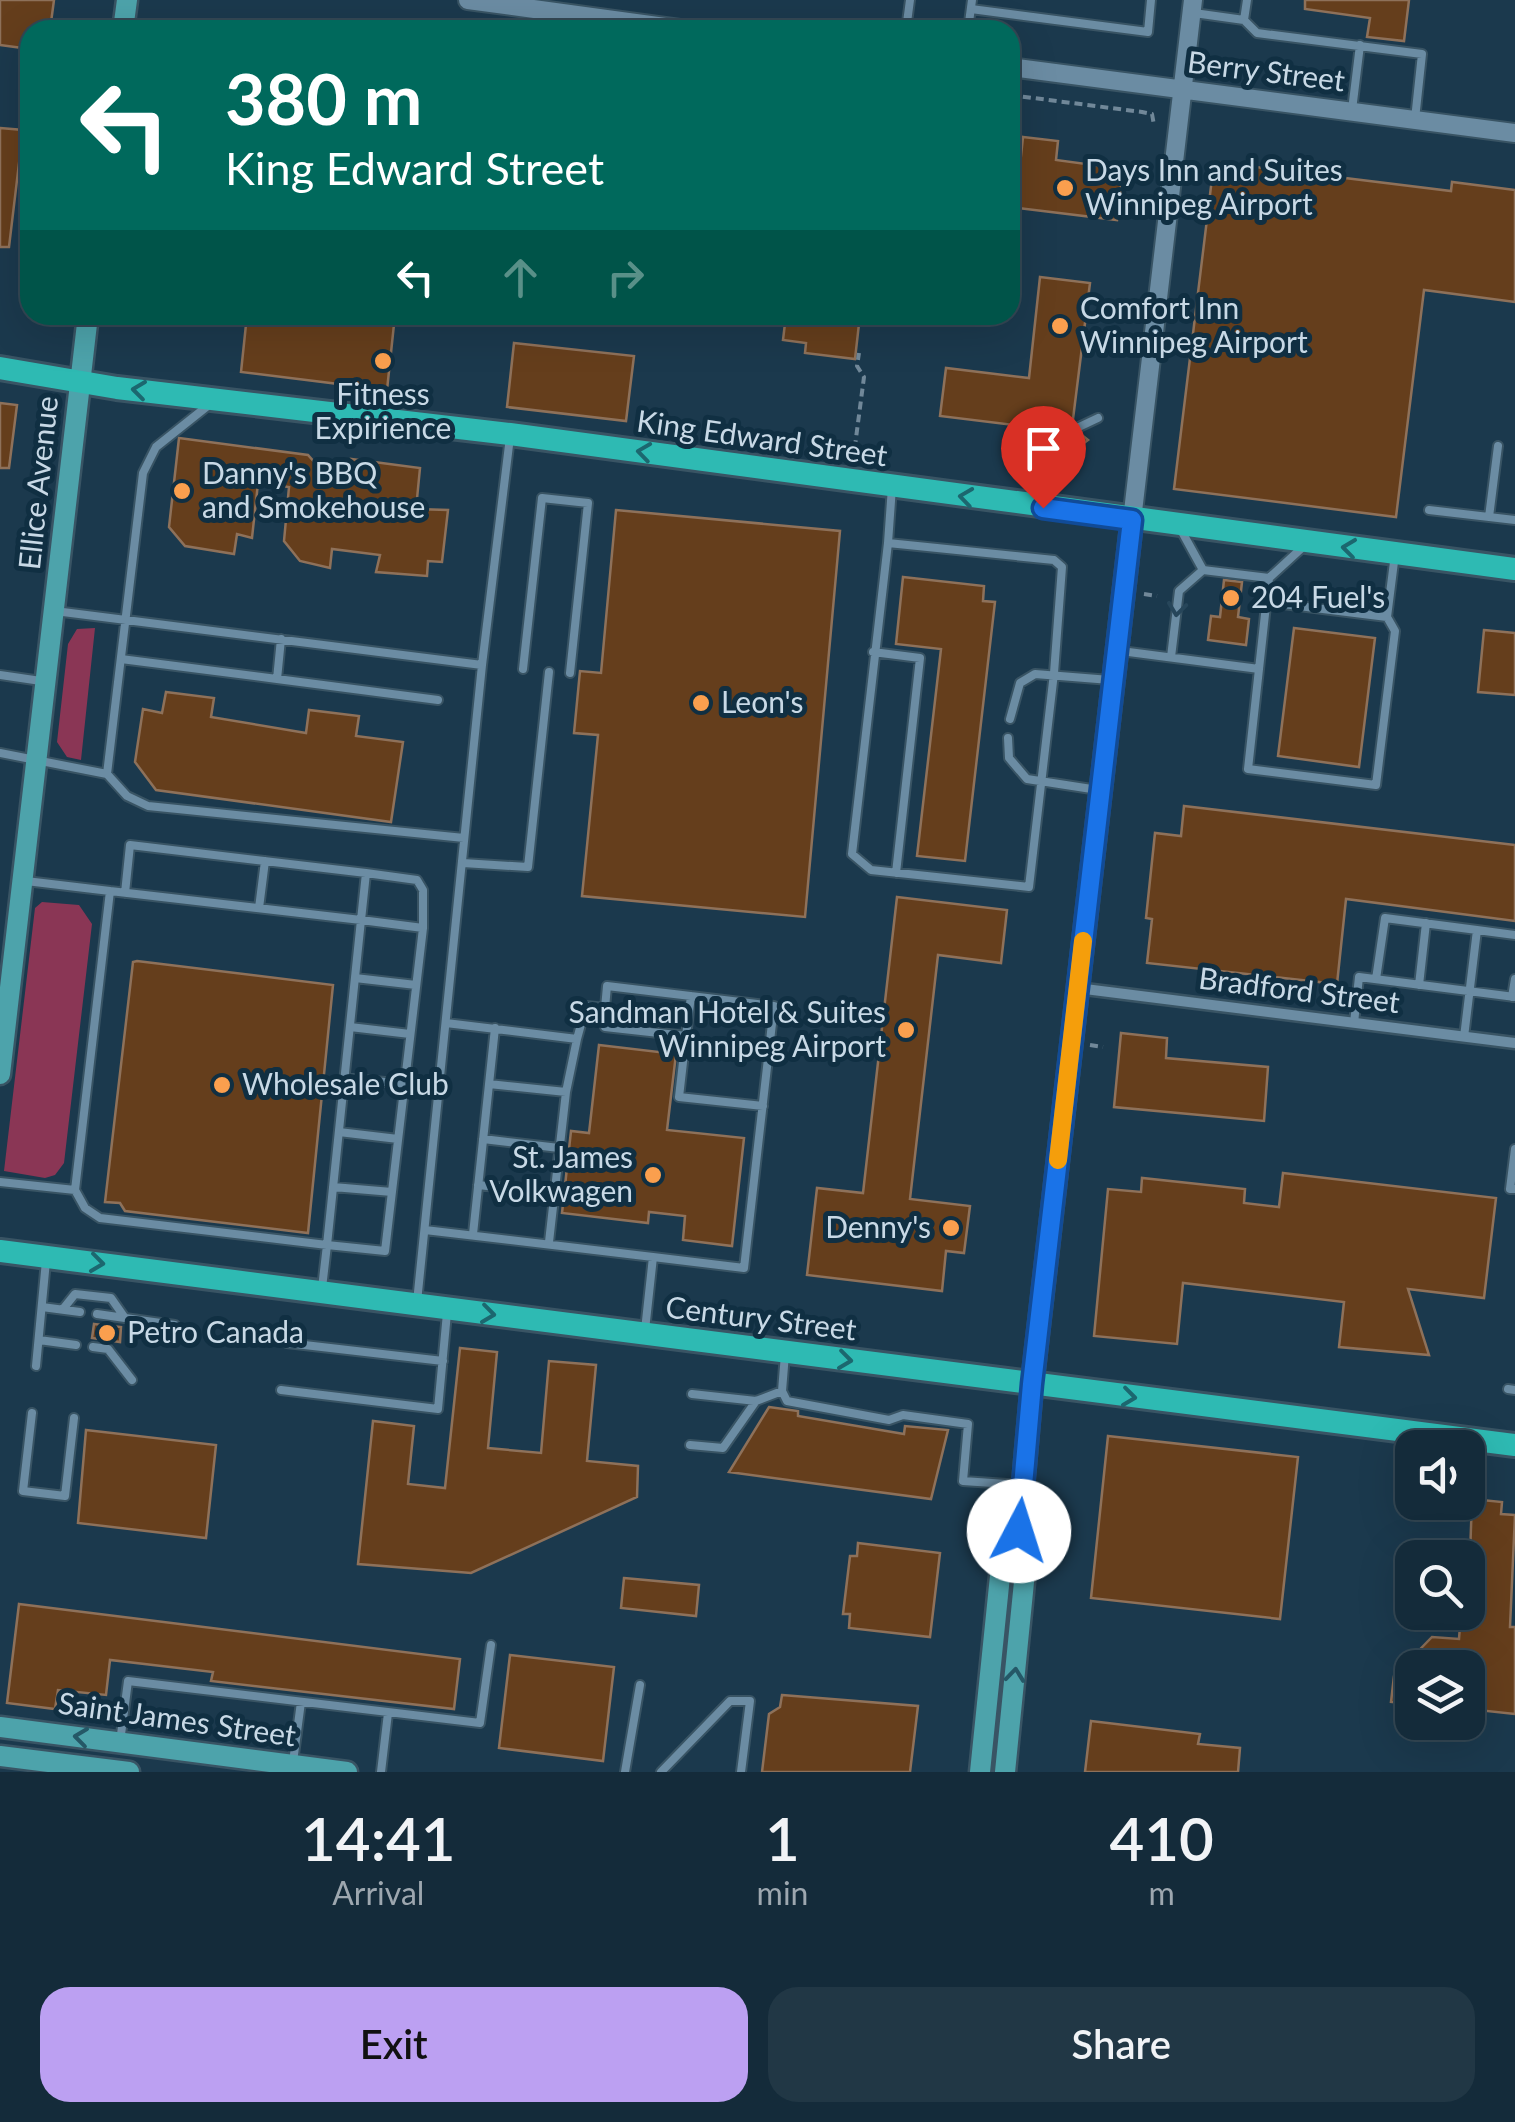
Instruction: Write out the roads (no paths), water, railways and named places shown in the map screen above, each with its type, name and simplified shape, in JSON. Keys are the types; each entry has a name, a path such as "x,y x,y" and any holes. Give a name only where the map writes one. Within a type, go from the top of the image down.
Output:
{"main road":[{"name":"Ellice Avenue","path":"0,1074 8,951 24,881 87,325"},
{"name":"King Edward Street","path":"0,368 216,400 510,434 1515,570"},
{"path":"1005,1772 1024,1582 1019,1531 1032,1384 1132,520"},
{"name":"Century Street","path":"0,1251 1515,1445"},
{"path":"980,1772 1000,1576 1019,1531"},
{"name":"Saint James Street","path":"0,1727 346,1772"},
{"name":"Saint James Street","path":"0,1756 130,1772"}],"street":[{"path":"468,0 614,20"},
{"path":"1132,520 1193,6"},
{"name":"Berry Street","path":"1020,68 1515,132"},
{"name":"Bradford Street","path":"1077,988 1515,1043"}],"lane":[{"path":"972,4 1148,32 1151,0"},
{"path":"1244,20 1246,0"},
{"path":"1193,6 1244,20 1258,33 1422,54 1414,119"},
{"path":"1352,110 1360,46"},
{"path":"106,774 148,458 216,400"},
{"path":"1079,426 1098,418"},
{"path":"417,1305 482,665 510,434"},
{"path":"1051,458 1062,442"},
{"path":"1489,517 1498,446"},
{"path":"888,543 1054,560 1062,567 1029,887 872,870 859,862 851,844 892,487"},
{"path":"523,669 542,498 588,503 570,673"},
{"path":"1429,510 1515,520"},
{"path":"1180,526 1203,570"},
{"path":"1171,658 1179,591 1203,570 1269,578 1285,568 1307,543"},
{"path":"1269,578 1248,769 1376,784 1394,630 1387,617 1394,554"},
{"path":"1266,602 1387,617"},
{"path":"55,610 482,665"},
{"path":"277,679 281,639"},
{"path":"1117,650 1259,669"},
{"path":"874,652 920,658 896,873"},
{"path":"120,658 438,700"},
{"path":"463,864 528,867 550,672"},
{"path":"1010,719 1020,684 1035,674 1113,680"},
{"path":"0,675 46,682"},
{"path":"1008,738 1008,758 1017,770 1042,783 1100,791"},
{"path":"0,753 106,774 127,796 148,806 464,838"},
{"path":"110,891 74,1190 86,1208 100,1218 385,1250 423,928 423,890 417,880 130,845 124,893"},
{"path":"259,908 265,861"},
{"path":"322,1292 366,872"},
{"path":"24,881 423,928"},
{"path":"1376,980 1385,918 1515,935"},
{"path":"1418,985 1426,924"},
{"path":"1464,1037 1477,930"},
{"path":"1354,1023 1359,977 1514,997 1515,979"},
{"path":"355,978 416,984"},
{"path":"426,1230 744,1268 769,1054 774,1006 607,986 605,1027 769,1054"},
{"path":"691,996 679,1097 763,1106"},
{"path":"548,1242 566,1092 577,1038 586,1006 604,1008"},
{"path":"446,1023 577,1038"},
{"path":"350,1027 410,1034"},
{"path":"473,1234 494,1028"},
{"path":"344,1078 404,1084"},
{"path":"489,1084 566,1092"},
{"path":"338,1132 398,1139"},
{"path":"483,1139 559,1148"},
{"path":"1515,1149 1510,1189 1515,1189"},
{"path":"0,1182 74,1190"},
{"path":"478,1185 554,1194"},
{"path":"333,1186 392,1192"},
{"path":"36,1366 47,1257"},
{"path":"645,1334 654,1257"},
{"path":"63,1309 75,1294 112,1298 125,1318"},
{"path":"42,1307 80,1312"},
{"path":"280,1390 438,1409 448,1309"},
{"path":"97,1314 175,1325"},
{"path":"39,1340 76,1345"},
{"path":"287,1343 443,1361"},
{"path":"93,1347 108,1349 132,1380"},
{"path":"786,1352 782,1391 787,1401 889,1420 902,1415 968,1424 963,1482 1023,1485"},
{"path":"692,1394 756,1401 782,1391"},
{"path":"690,1444 724,1448 756,1401"},
{"path":"32,1414 23,1491 65,1496 74,1418"},
{"path":"120,1742 128,1681 480,1723 491,1645"},
{"path":"625,1772 640,1685"},
{"path":"292,1766 301,1702"},
{"path":"661,1772 730,1702 750,1702 741,1772"},
{"path":"66,1704 124,1710"},
{"path":"381,1772 388,1713"}],"place":[{"name":"Days Inn and Suites Winnipeg Airport","path":"1065,188"},
{"name":"Comfort Inn Winnipeg Airport","path":"1060,326"},
{"name":"Fitness Expirience","path":"383,361"},
{"name":"Danny's BBQ and Smokehouse","path":"182,491"},
{"name":"204 Fuel's","path":"1231,598"},
{"name":"Leon's","path":"701,703"},
{"name":"Sandman Hotel & Suites Winnipeg Airport","path":"906,1030"},
{"name":"Wholesale Club","path":"222,1085"},
{"name":"St. James Volkwagen","path":"653,1175"},
{"name":"Denny's","path":"951,1228"},
{"name":"Petro Canada","path":"107,1333"}]}
